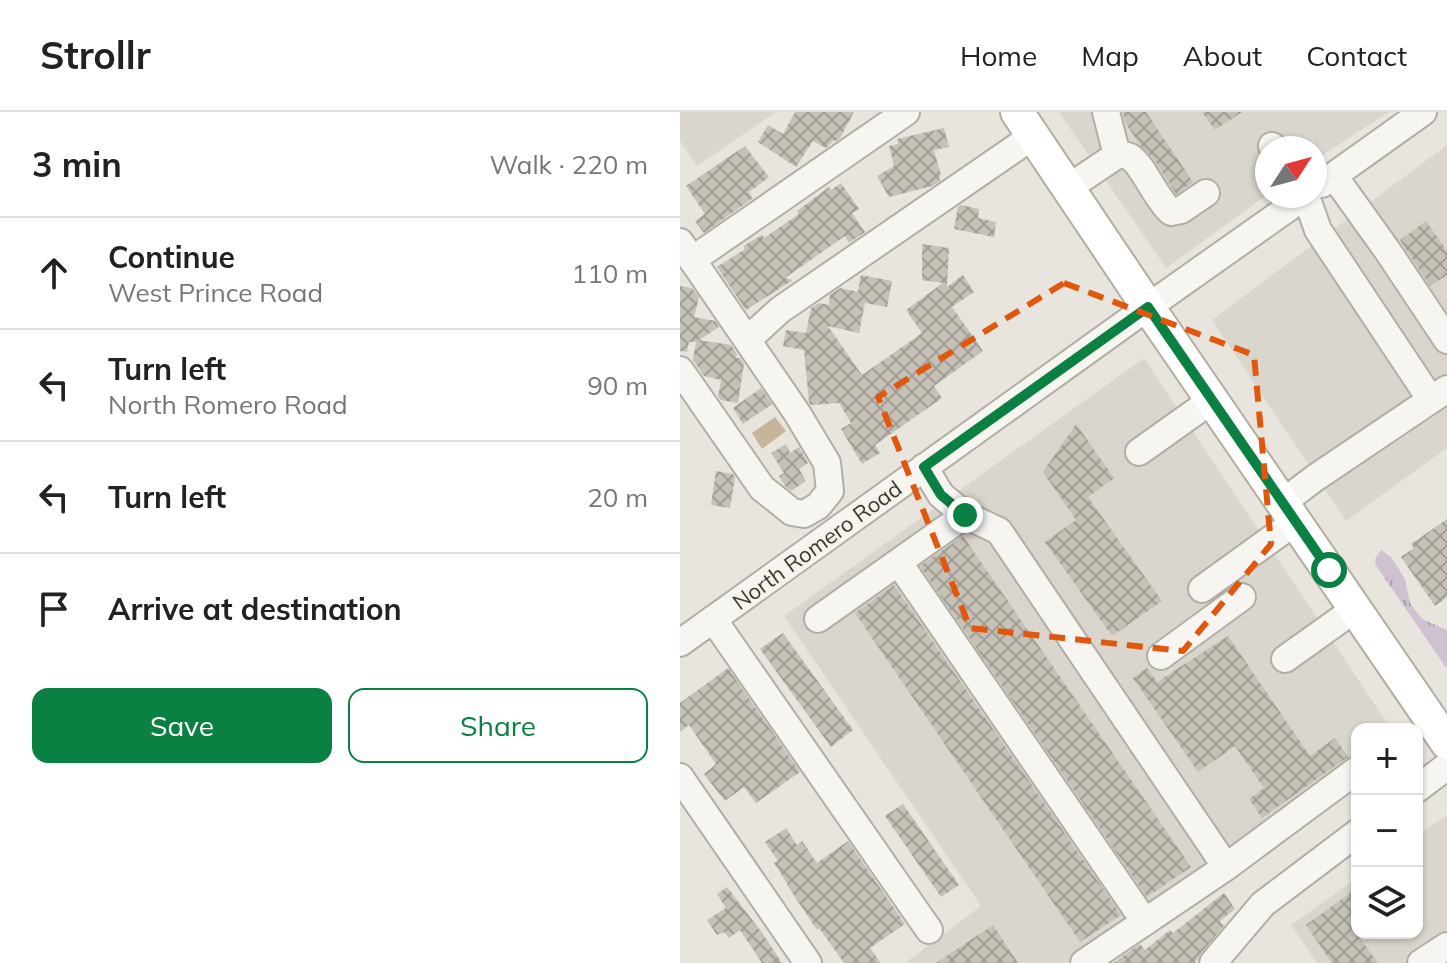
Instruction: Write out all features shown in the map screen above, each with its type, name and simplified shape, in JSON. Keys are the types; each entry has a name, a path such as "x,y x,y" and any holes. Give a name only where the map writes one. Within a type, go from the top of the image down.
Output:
{"main road":[{"path":"1025,124 1355,609 1420,723"},
{"path":"1423,725 1447,743"}],"street":[{"path":"680,370 762,488 792,512 804,514 818,506 830,491 827,463 797,413 686,251 906,112"},
{"path":"1106,112 1117,155"},
{"path":"1327,180 1423,112"},
{"path":"747,340 780,310 1025,124"},
{"path":"1068,188 1117,155 1125,155 1134,159 1171,212 1181,210 1206,193"},
{"path":"1327,185 1387,250 1447,340"},
{"name":"North Romero Road","path":"680,643 1289,208"},
{"path":"1202,589 1289,512 1315,478 1439,395 1318,230 1310,208"},
{"path":"1139,452 1212,400"},
{"path":"924,467 941,495 965,515 999,531 1226,867"},
{"path":"818,506 837,530"},
{"path":"818,619 965,515"},
{"path":"899,563 1145,922"},
{"path":"1161,656 1242,597"},
{"path":"1285,659 1355,609"},
{"path":"713,619 929,930"},
{"path":"1423,784 1447,766"},
{"path":"1084,963 1226,867 1351,774"},
{"path":"680,777 808,963"},
{"path":"1213,963 1263,904 1351,838"},
{"path":"1421,963 1447,946"}],"highlighted area":[{"path":"1064,283 1254,355 1271,544 1183,651 970,628 878,397"}],"shaded area":[{"path":"680,112 776,112 697,166 680,141"},
{"path":"1059,112 1389,112 1327,152 1327,136 1255,136 1255,204 1166,268"},
{"path":"1447,145 1447,448 1346,521 1212,320"},
{"path":"1144,358 1387,723 1351,723 1351,789 1098,963 905,963 981,906 784,616"},
{"path":"775,417 786,431 762,449 752,433"},
{"path":"1447,815 1447,963 1317,963 1291,925 1351,882 1351,939 1423,939 1423,831"}],"green space":[{"path":"1381,550 1391,557 1405,579 1410,603 1422,619 1447,630 1447,669 1375,564"}],"building":[{"path":"795,112 854,112 840,138 826,148 813,141 796,167 758,142 768,125 783,134"},
{"path":"1123,112 1146,112 1193,182 1176,194 1125,122"},
{"path":"1202,112 1242,112 1215,130"},
{"path":"944,128 949,147 934,150 940,181 889,197 877,176 894,166 889,146 898,144 897,139"},
{"path":"745,146 769,177 749,192 753,198 704,233 695,221 705,214 686,186"},
{"path":"841,183 859,209 852,213 865,232 849,243 845,236 785,278 793,280 746,310 717,267 745,249 743,246 762,235 764,238 799,214 797,211 829,187 831,190"},
{"path":"961,205 979,209 978,218 996,222 994,237 954,229"},
{"path":"1426,221 1447,251 1447,275 1430,286 1400,240"},
{"path":"922,244 949,248 947,287 963,275 974,292 952,307 983,351 934,386 942,398 875,445 880,453 862,464 841,429 851,423 839,403 811,405 809,402 804,350 783,346 786,330 806,333 811,308 819,303 829,305 830,295 840,288 858,292 861,275 892,281 887,307 865,303 859,333 828,326 862,375 922,333 906,310 943,283 922,280"},
{"path":"680,286 692,288 699,297 694,317 715,321 719,327 699,340 731,345 736,358 744,364 738,403 718,397 721,380 704,376 693,360 696,342 689,342 687,352 680,351"},
{"path":"761,388 772,404 743,424 733,408"},
{"path":"1076,424 1114,478 1088,497 1162,601 1112,636 1045,542 1076,520 1043,472"},
{"path":"786,444 790,453 799,447 808,463 799,469 806,481 791,491 779,476 784,473 771,453"},
{"path":"716,471 735,477 730,508 711,505"},
{"path":"1447,519 1447,597 1435,606 1401,557 1414,548 1411,544"},
{"path":"963,536 1191,867 1147,897 920,566"},
{"path":"894,585 1121,915 1080,942 855,613"},
{"path":"783,633 853,730 831,747 760,649"},
{"path":"1228,636 1310,756 1335,738 1348,757 1262,818 1249,799 1264,788 1235,746 1198,772 1133,678 1147,668 1157,682"},
{"path":"728,668 800,772 756,803 744,787 725,801 704,774 716,764 689,725 680,732 680,703"},
{"path":"903,804 959,885 941,897 885,816"},
{"path":"786,828 797,845 802,841 817,863 848,841 905,924 870,948 881,963 844,963 819,928 817,930 774,863 778,861 765,842"},
{"path":"727,887 782,963 762,963 740,930 729,938 724,932 717,935 707,920 726,908 717,894"},
{"path":"1351,892 1351,939 1361,939 1378,963 1332,963 1306,925"},
{"path":"1224,893 1235,909 1220,921 1224,926 1195,963 1113,963 1140,944 1145,950 1170,930 1173,933"},
{"path":"993,925 1018,963 936,963"}],"route":[{"path":"965,515 941,495 924,467 1148,307 1329,570"}]}
